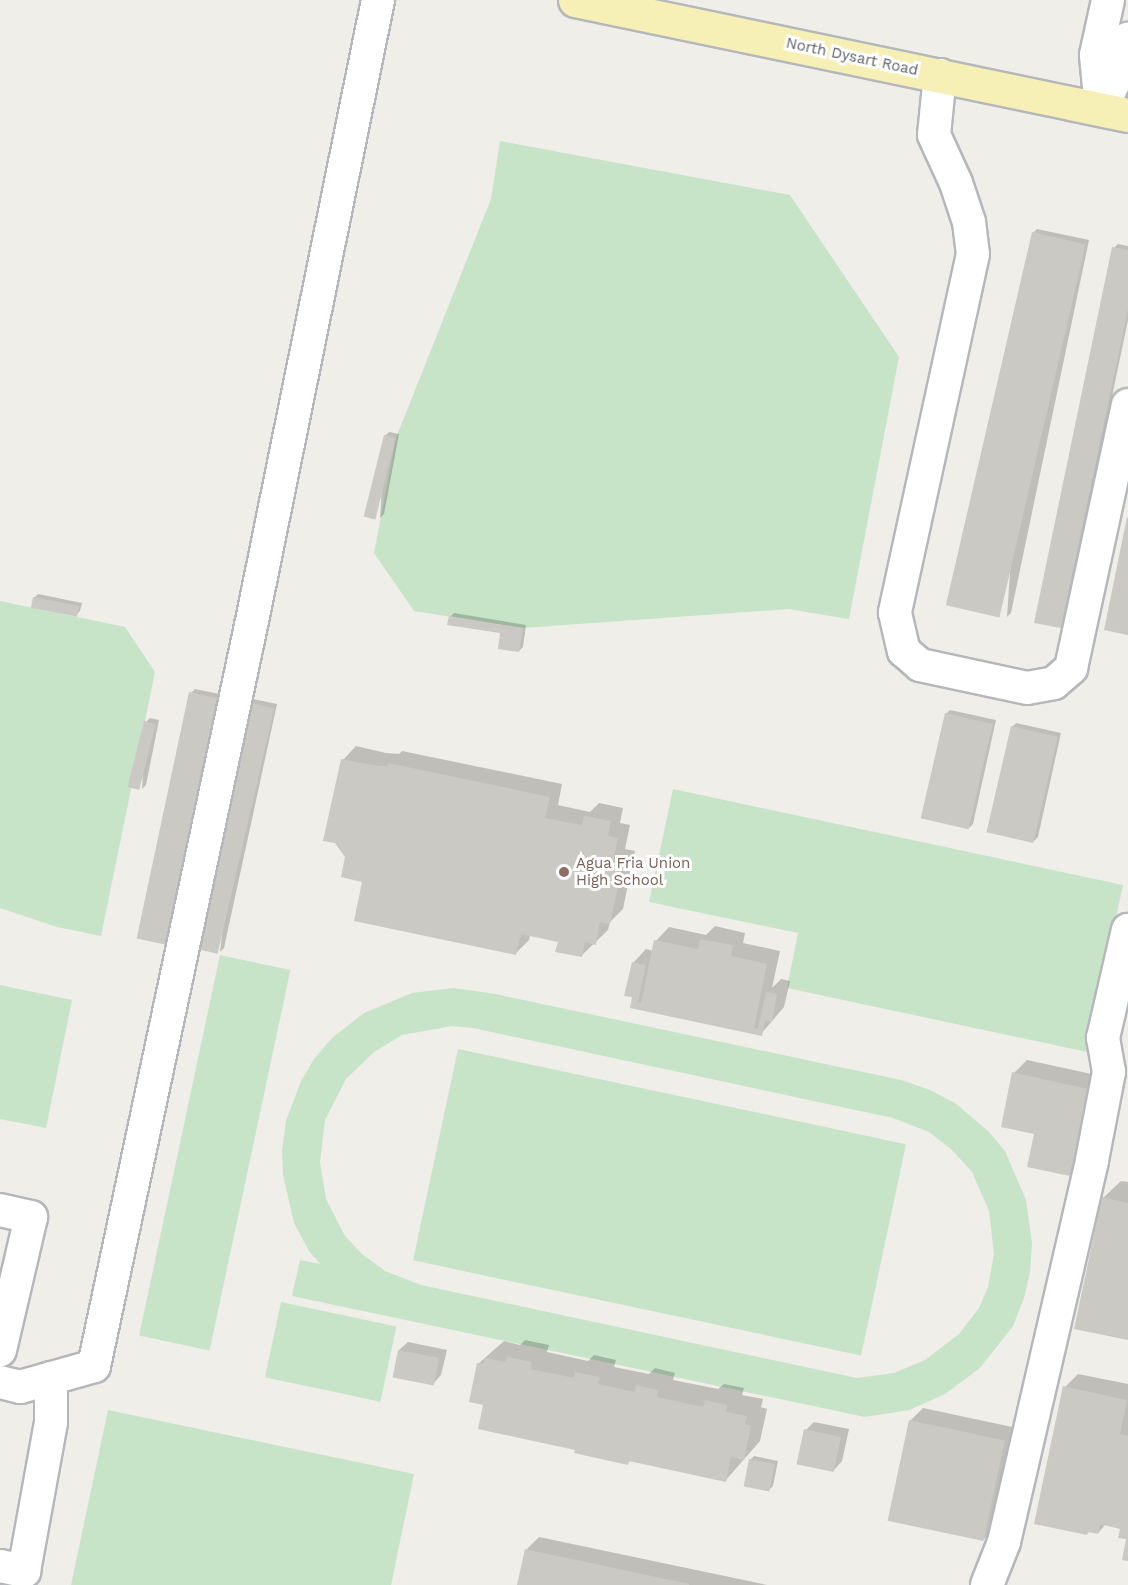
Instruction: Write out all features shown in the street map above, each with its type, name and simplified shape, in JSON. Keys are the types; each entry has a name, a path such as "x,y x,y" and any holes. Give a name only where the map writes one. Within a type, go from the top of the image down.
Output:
{"main road":[{"name":"North Dysart Road","path":"575,0 1115,112"}],"lane":[{"path":"0,1382 20,1387 94,1366 253,616 378,0"},
{"path":"1108,0 1096,55 1115,112"},
{"path":"1115,112 1128,39"},
{"path":"940,75 934,135 956,183 969,222 973,254 895,613 903,651 920,665 1027,687 1054,683 1071,668 1128,405"},
{"path":"987,1585 1004,1542 1092,1160 1109,1072 1103,1038 1128,930"},
{"path":"0,1210 31,1217 0,1350"},
{"path":"0,1566 24,1571 51,1422 51,1378"}],"green space":[{"path":"500,141 790,195 899,357 849,619 789,609 523,628 414,611 374,553 396,438 491,199"},
{"path":"0,601 125,627 155,672 101,936 57,927 0,908"},
{"path":"673,789 1123,885 1087,1052 787,988 798,933 649,902"},
{"path":"220,955 290,970 210,1350 139,1335"},
{"path":"0,985 72,1000 46,1128 0,1119"},
{"path":"454,988 495,994 901,1080 930,1090 955,1103 989,1132 1005,1151 1026,1200 1032,1243 1030,1272 1024,1298 1013,1326 980,1368 945,1394 909,1410 865,1417 292,1296 300,1260 320,1264 309,1251 294,1223 283,1175 282,1150 286,1121 301,1081 314,1059 332,1038 364,1013 412,993","holes":["452,1026 473,1028 893,1118 929,1132 952,1150 972,1172 989,1211 994,1254 988,1287 979,1308 959,1334 925,1360 894,1373 857,1378 421,1285 385,1271 362,1254 345,1236 326,1199 320,1162 325,1120 346,1079 374,1052 402,1035"]},
{"path":"458,1049 906,1144 861,1356 413,1260"},
{"path":"281,1302 396,1327 380,1402 265,1377"},
{"path":"108,1410 414,1474 391,1585 71,1585"}],"building":[{"path":"1032,232 1086,244 999,618 946,605"},
{"path":"1112,247 1128,250 1128,309 1061,628 1034,623"},
{"path":"384,435 396,438 375,519 364,517"},
{"path":"1128,518 1128,635 1104,630"},
{"path":"33,597 79,606 77,617 31,608"},
{"path":"449,616 523,628 519,652 498,649 500,633 447,625"},
{"path":"189,692 217,698 165,945 137,938"},
{"path":"247,702 274,708 218,954 190,948"},
{"path":"945,713 993,724 968,829 921,818"},
{"path":"144,721 156,724 139,790 128,787"},
{"path":"1011,726 1058,737 1033,843 986,832"},
{"path":"341,759 372,765 387,766 388,763 550,797 545,818 582,825 584,816 611,821 608,836 618,838 613,862 623,864 610,924 600,922 596,945 585,942 582,957 555,952 558,942 521,934 516,955 354,921 362,882 341,877 345,857 335,843 323,841"},
{"path":"700,939 733,945 731,956 767,964 754,1028 758,1029 766,992 777,994 772,1022 765,1021 762,1036 630,1008 632,997 624,996 632,962 646,965 638,1002 641,1003 654,940 698,949"},
{"path":"1012,1072 1088,1089 1070,1176 1027,1167 1034,1134 1001,1127"},
{"path":"1102,1197 1128,1203 1128,1340 1074,1329"},
{"path":"398,1350 439,1358 434,1385 393,1377"},
{"path":"507,1357 532,1362 531,1369 574,1378 575,1372 600,1377 598,1384 635,1392 636,1385 658,1390 657,1397 703,1407 705,1400 727,1405 726,1412 747,1416 745,1424 751,1426 744,1460 731,1457 726,1482 629,1461 628,1465 574,1453 575,1450 478,1429 483,1405 469,1402 477,1363 483,1364 485,1358 505,1362"},
{"path":"1063,1386 1127,1400 1120,1434 1128,1436 1128,1561 1122,1560 1126,1539 1118,1538 1120,1529 1100,1524 1098,1534 1088,1532 1087,1535 1034,1524"},
{"path":"909,1420 1005,1440 983,1541 888,1521"},
{"path":"804,1429 841,1437 834,1472 797,1464"},
{"path":"749,1459 775,1464 769,1491 744,1486"},
{"path":"525,1549 689,1584 689,1585 517,1585"}],"place":[{"name":"Agua Fria Union High School","path":"564,872"}]}
